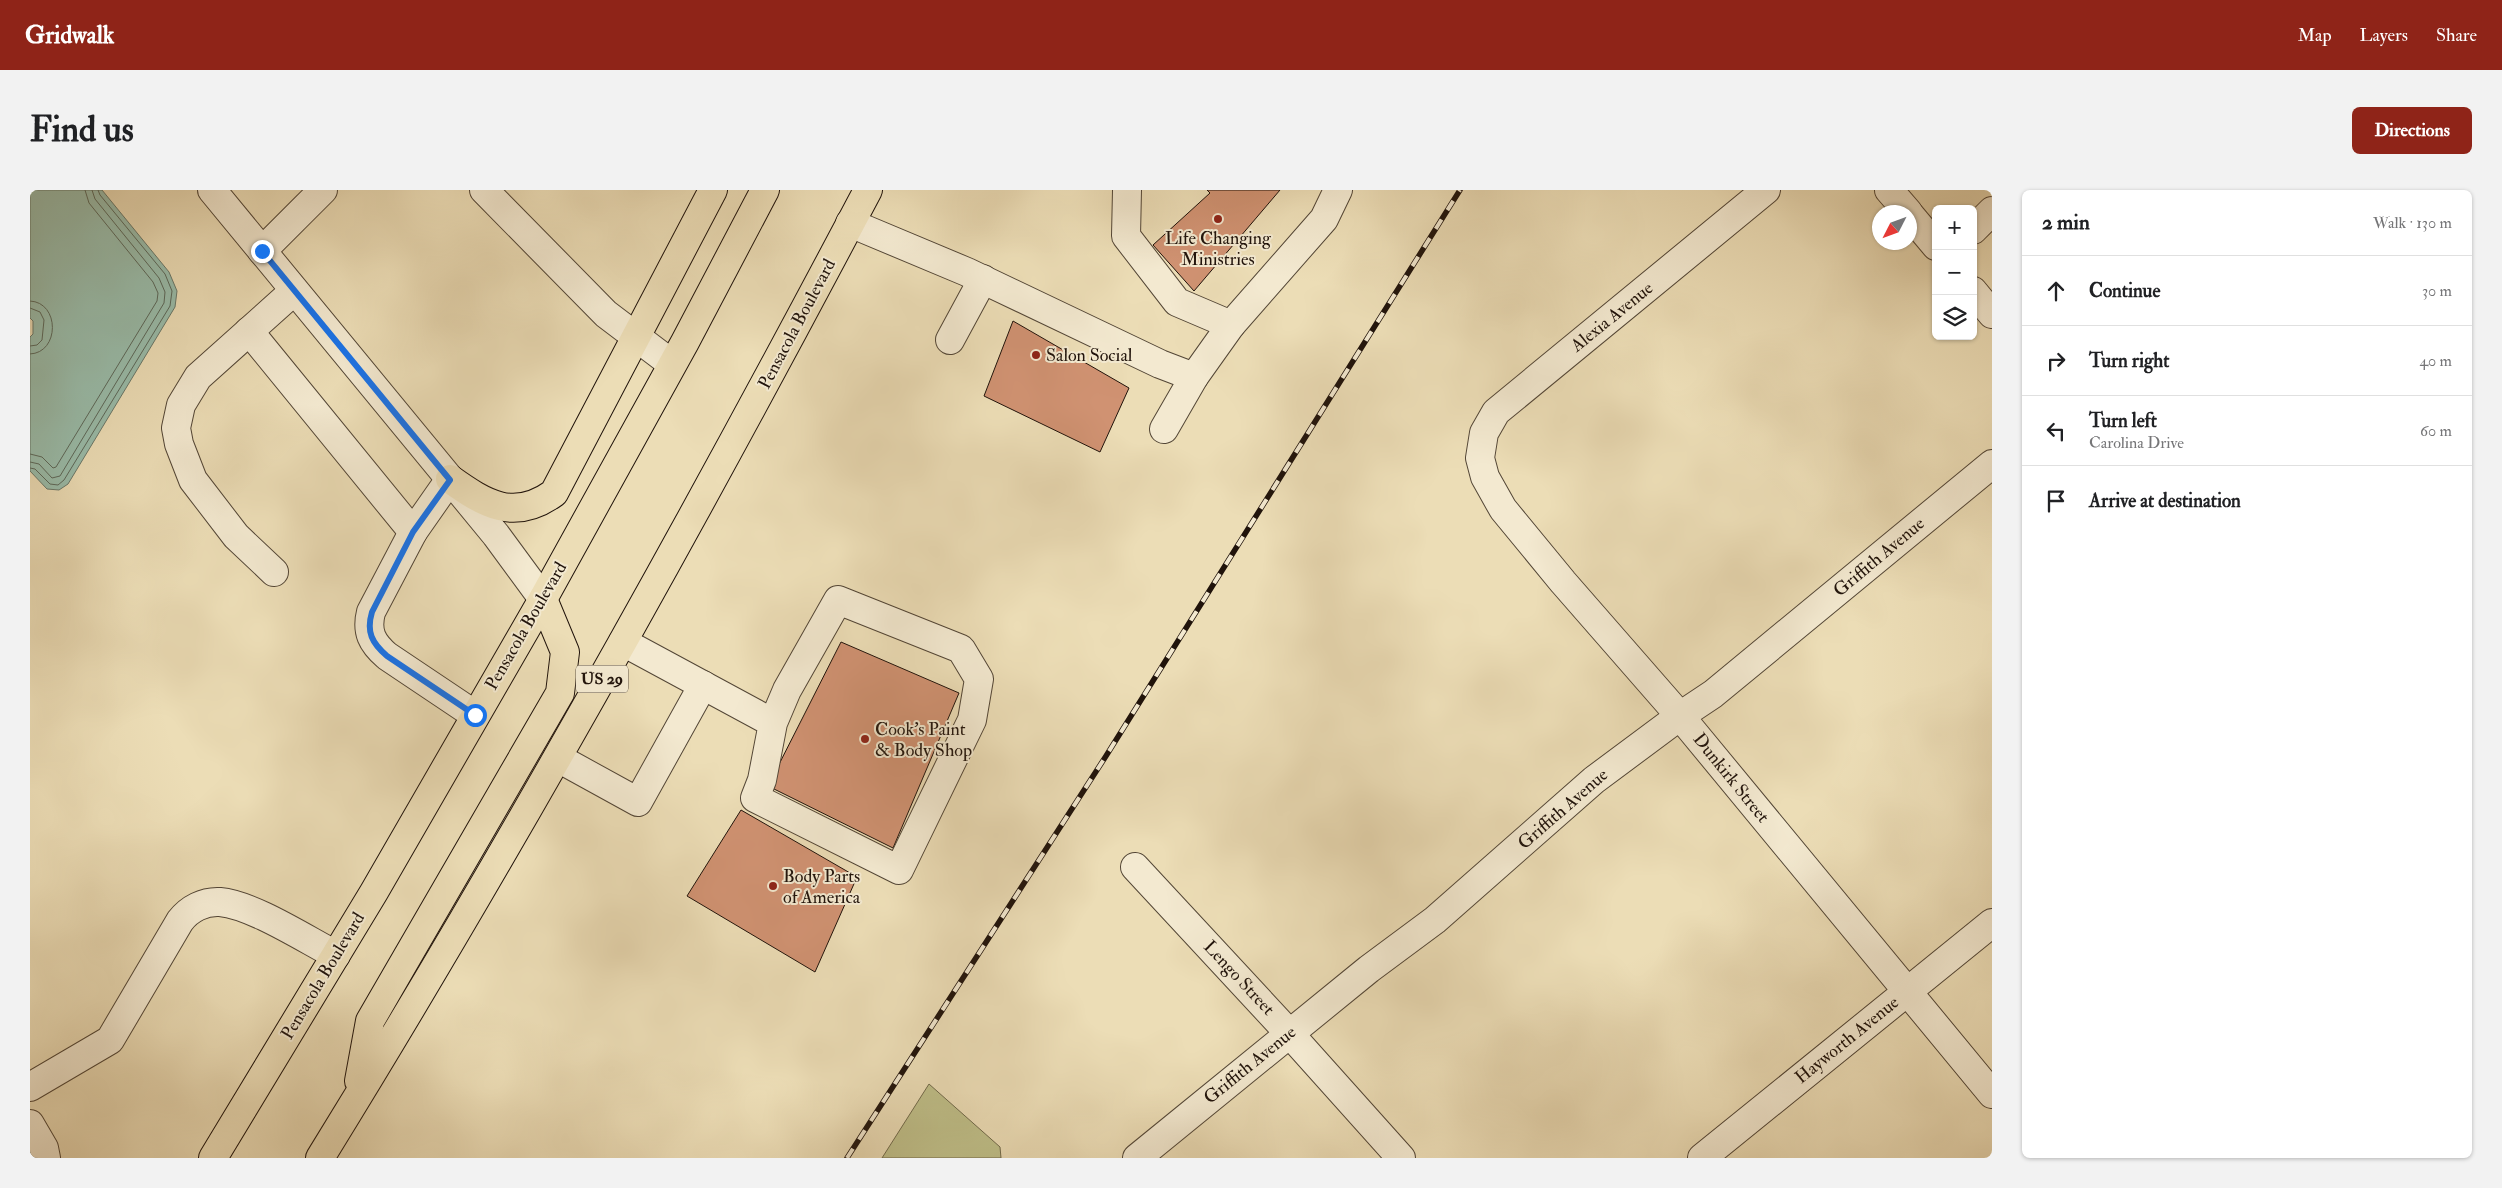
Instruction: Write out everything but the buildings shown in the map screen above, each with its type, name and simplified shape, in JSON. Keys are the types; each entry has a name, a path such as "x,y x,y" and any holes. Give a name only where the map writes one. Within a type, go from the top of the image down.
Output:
{"highway":[{"path":"450,480 481,501 510,508 539,504 554,493 713,190"},
{"name":"Pensacola Boulevard","path":"212,1158 336,955 543,599 765,190"},
{"name":"Pensacola Boulevard","path":"320,1158 558,758 750,414 868,190"},
{"path":"356,1100 370,1021 560,693 565,652 543,599"}],"street":[{"path":"212,190 496,535 543,599"},
{"path":"262,251 323,190"},
{"path":"484,190 606,314 672,364"},
{"path":"1127,190 1126,236 1177,302 1231,325"},
{"path":"1164,429 1194,377 1231,325 1324,220 1338,190"},
{"name":"Alexia Avenue","path":"1480,458 1484,433 1496,412 1766,190"},
{"path":"1889,190 1902,205"},
{"path":"1977,226 1992,211"},
{"path":"850,223 983,279 1160,364 1194,377"},
{"path":"1917,223 1932,241"},
{"path":"950,340 983,279"},
{"path":"274,572 236,536 193,480 179,444 176,428 181,405 198,377 294,291"},
{"path":"1976,295 1992,314"},
{"path":"249,332 413,532"},
{"name":"Dunkirk Street","path":"1480,458 1485,477 1503,509 1563,582 1680,716 1992,1094"},
{"name":"Griffith Avenue","path":"1137,1158 1369,969 1435,920 1594,780 1713,694 1992,464"},
{"path":"450,480 413,532 372,612 368,626 376,646 387,656 475,715"},
{"path":"838,600 961,649 980,679 972,720 899,870 755,798 762,780 773,723 787,690 838,600"},
{"path":"623,642 773,723"},
{"path":"558,758 638,802 703,685"},
{"name":"Lengo Street","path":"1135,867 1289,1033 1401,1158"},
{"path":"30,1087 110,1040 180,921 186,912 196,906 219,902 249,910 336,955"},
{"name":"Hayworth Avenue","path":"1702,1158 1992,922"},
{"path":"30,1124 44,1148 46,1158"}],"green space":[{"path":"929,1084 1000,1147 1001,1158 882,1158"}],"water":[{"path":"30,190 102,190 169,272 177,291 175,307 68,484 59,490 47,489 30,471 30,337 33,334 33,321 30,318"}],"railway":[{"path":"847,1158 1106,756 1460,190"}],"place":[{"name":"Life Changing Ministries","path":"1218,219"},
{"name":"Salon Social","path":"1036,355"},
{"name":"Cook's Paint & Body Shop","path":"865,739"},
{"name":"Body Parts of America","path":"773,886"}],"route":[{"path":"262,251 450,480 413,532 372,612 368,626 376,646 387,656 475,715"}]}
